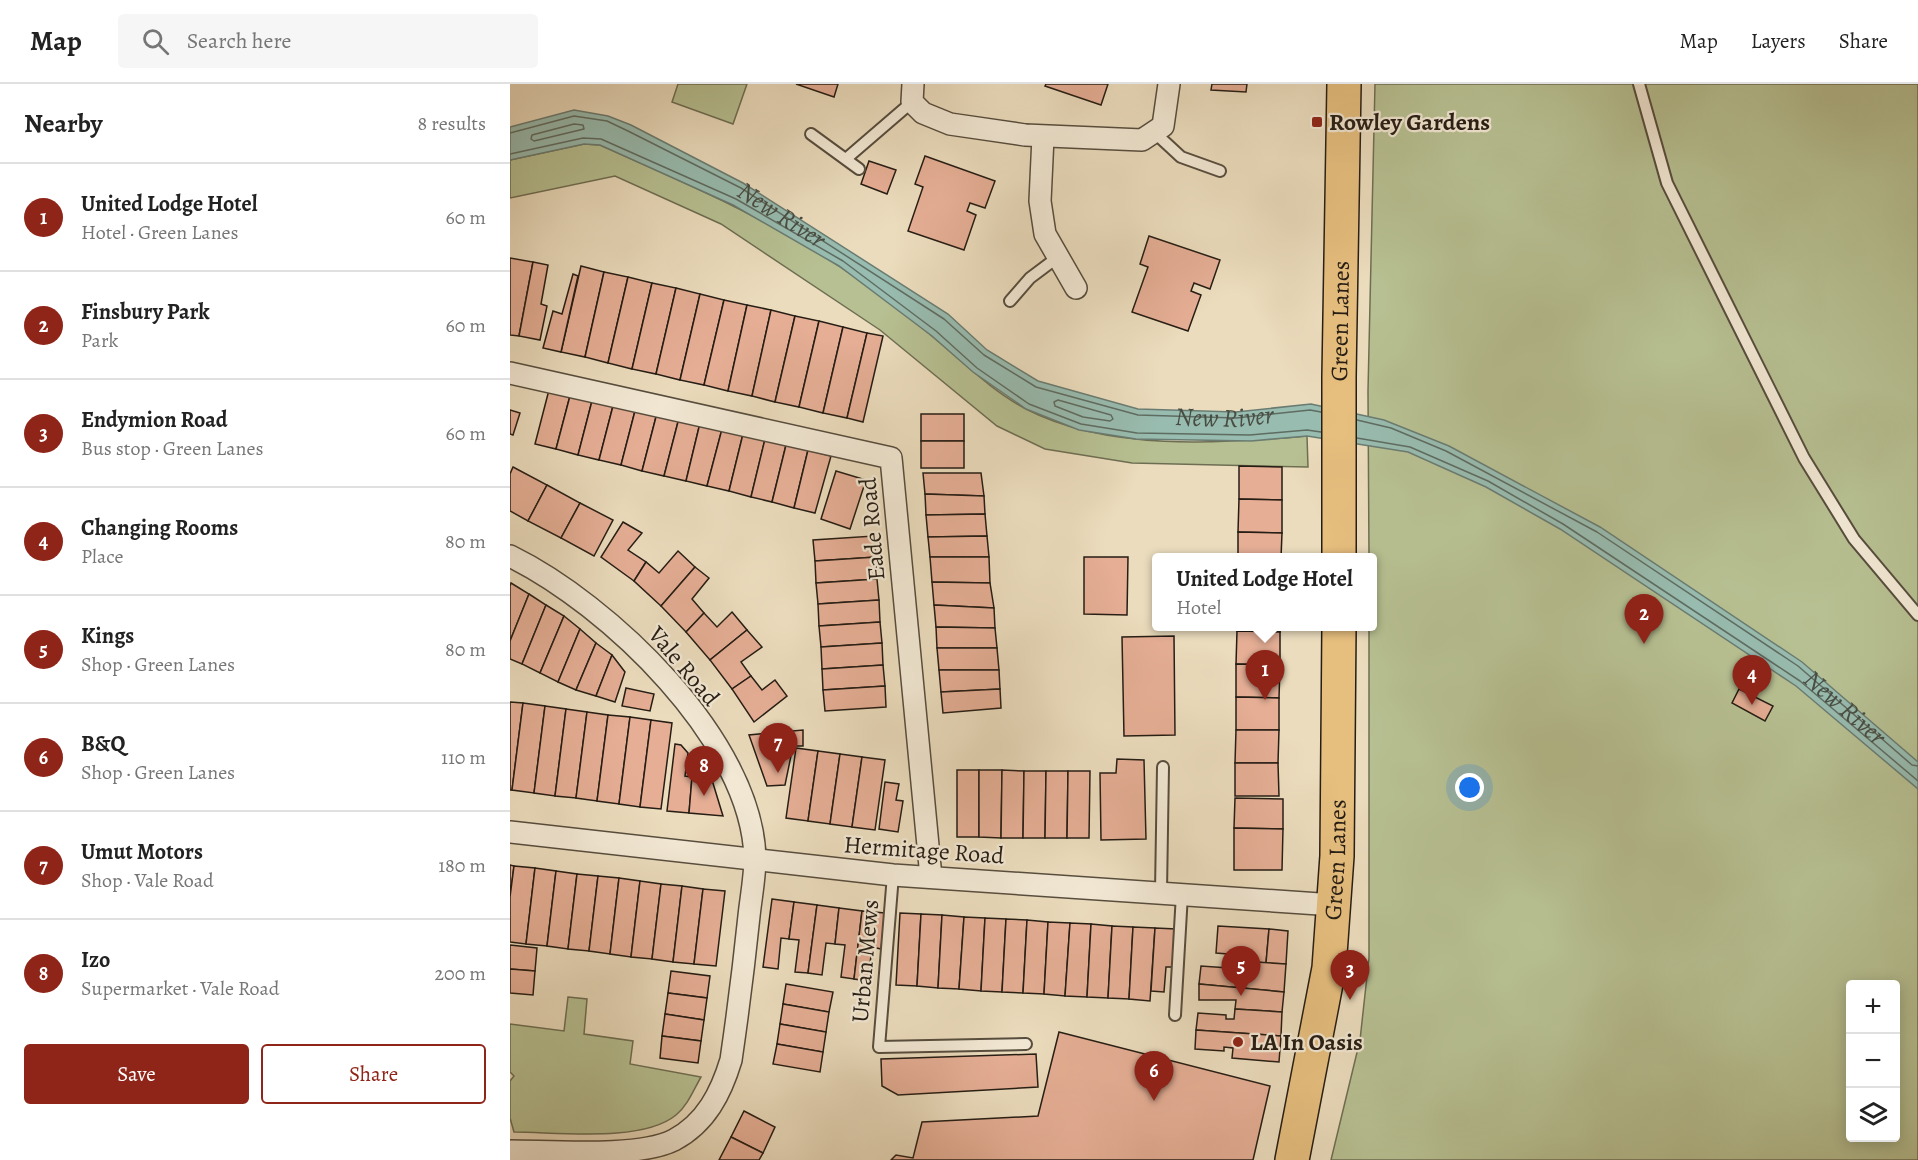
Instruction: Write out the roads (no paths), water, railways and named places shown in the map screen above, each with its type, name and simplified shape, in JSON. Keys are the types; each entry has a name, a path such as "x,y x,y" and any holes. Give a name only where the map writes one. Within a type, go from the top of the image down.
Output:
{"main road":[{"name":"Green Lanes","path":"1339,553 1339,377 1344,84"},
{"name":"Green Lanes","path":"1292,1160 1326,993 1334,905 1339,776 1339,631"}],"street":[{"path":"913,93 923,113 950,124 1044,137 1142,140 1163,126 1169,84"},
{"path":"1044,137 1040,201 1045,234 1076,288"},
{"name":"Eade Road","path":"510,373 891,458 931,877"},
{"name":"Vale Road","path":"510,556 567,589 609,621 640,651 689,706 740,790 750,819 755,858 731,1060 722,1088 701,1119 672,1141 636,1149 510,1151"},
{"name":"Hermitage Road","path":"510,832 893,875 1161,891 1334,905"}],"lane":[{"path":"1639,84 1667,183 1804,458 1854,539 1918,615"},
{"path":"847,158 913,93"},
{"path":"1154,132 1180,157 1220,171"},
{"path":"811,134 847,158 859,169"},
{"path":"1010,301 1030,278 1058,257"},
{"path":"1161,891 1163,767"},
{"name":"Urban Mews","path":"893,875 879,1047 1026,1044"},
{"path":"1175,1015 1182,894"}],"water":[{"name":"New River","path":"574,110 608,116 631,125 743,183 948,314 987,350 1038,381 1138,409 1236,412 1311,404 1384,420 1449,446 1600,527 1802,662 1918,762 1918,789 1796,686 1560,529 1486,487 1408,452 1307,436 1251,441 1136,439 1079,430 1026,409 973,372 932,336 839,266 733,205 600,145 584,144 510,160 510,127"}],"place":[{"name":"Rowley Gardens","path":"1317,122"},
{"name":"Finsbury Park","path":"1644,644"},
{"name":"United Lodge Hotel","path":"1265,700"},
{"name":"Changing Rooms","path":"1752,705"},
{"name":"Umut Motors","path":"778,773"},
{"name":"Izo","path":"704,796"},
{"name":"Kings","path":"1241,996"},
{"name":"Endymion Road","path":"1350,1000"},
{"name":"LA In Oasis","path":"1238,1042"},
{"name":"B&Q","path":"1154,1101"}]}
